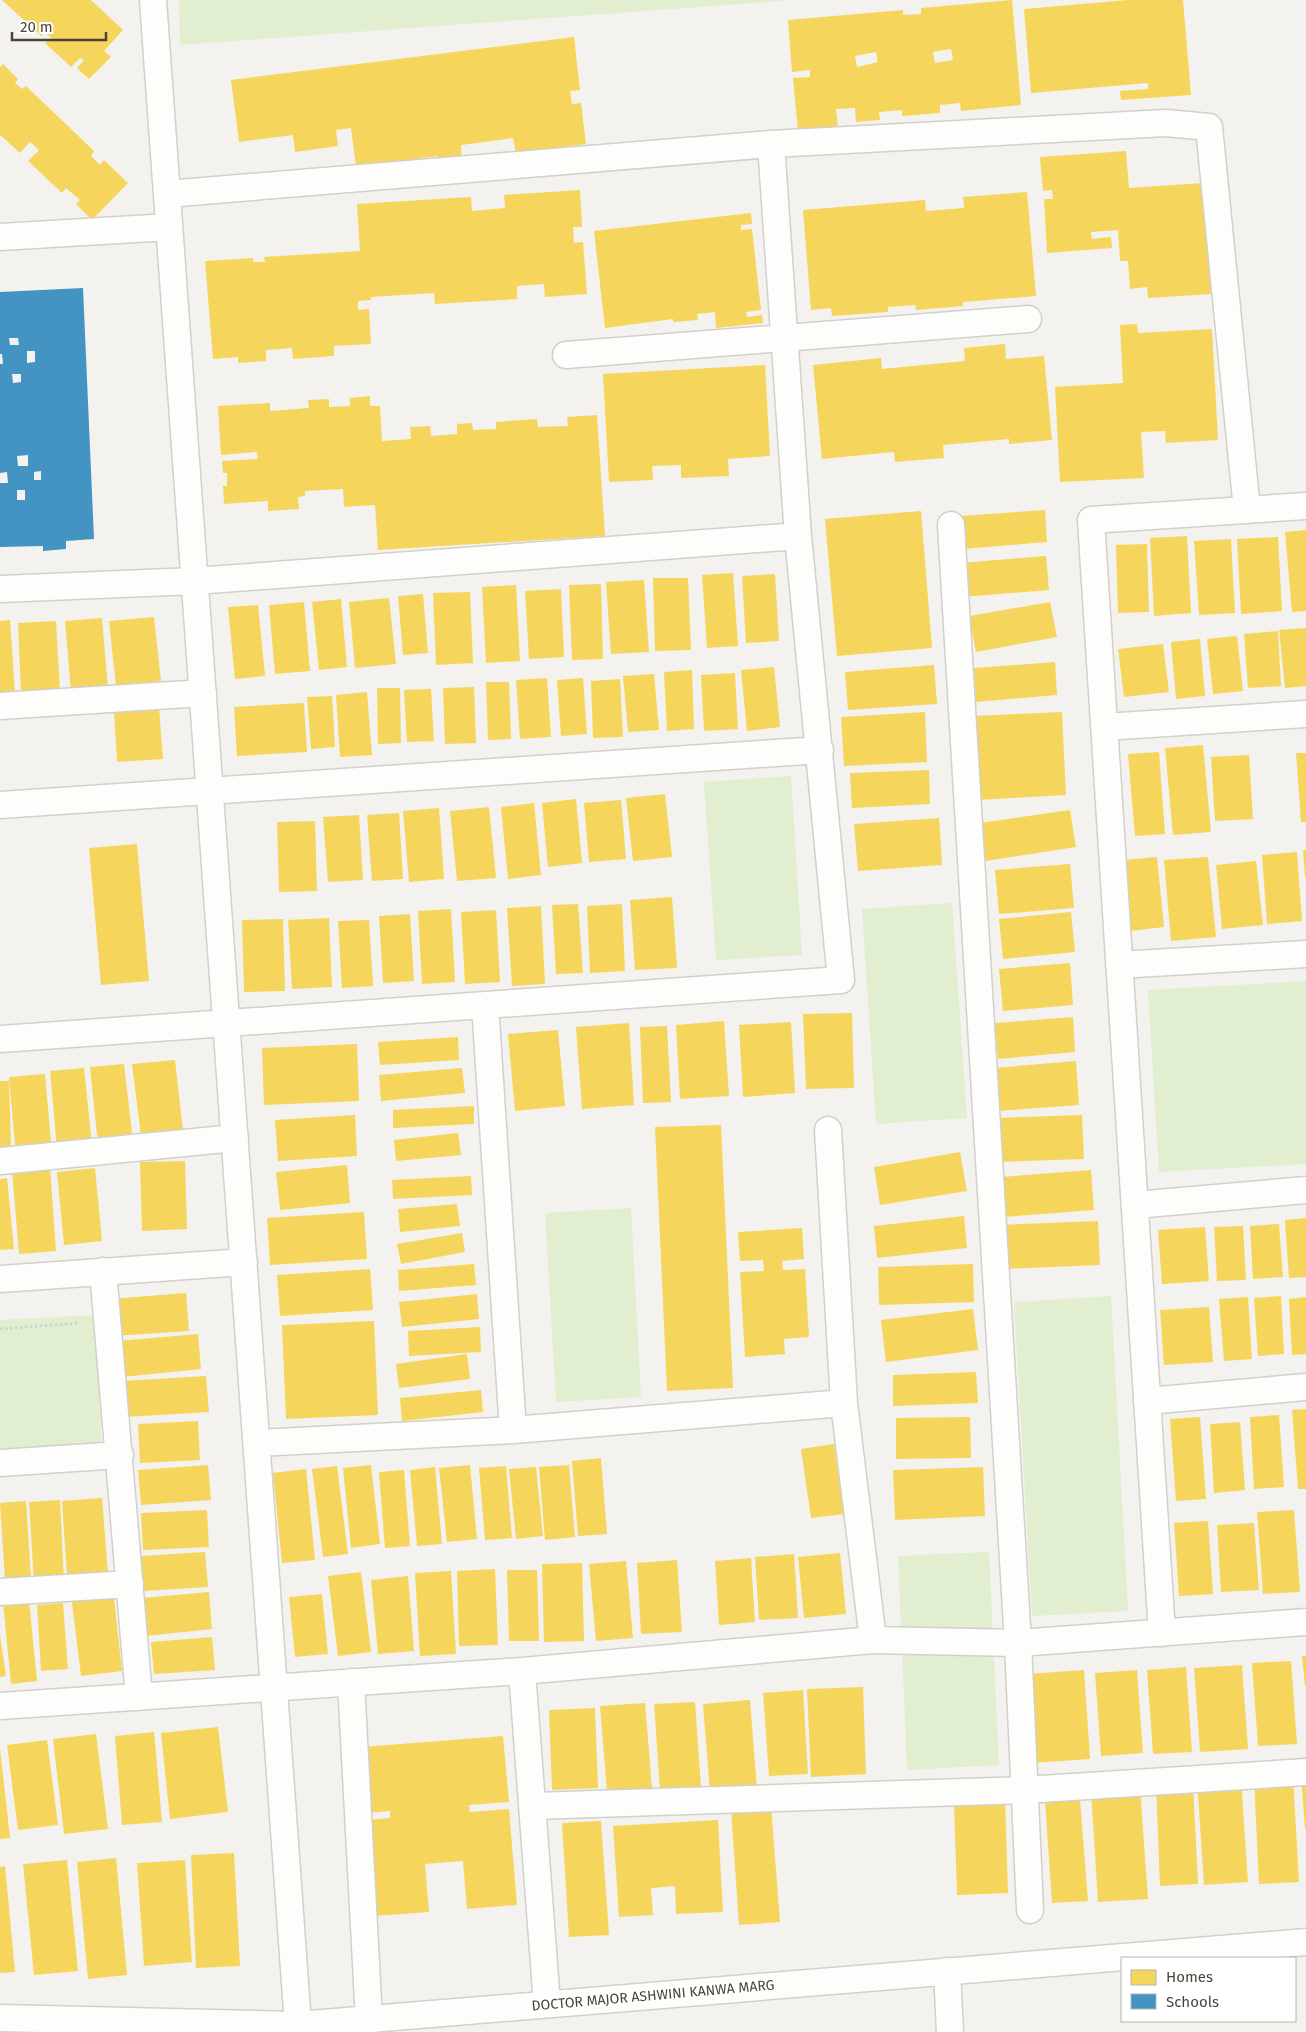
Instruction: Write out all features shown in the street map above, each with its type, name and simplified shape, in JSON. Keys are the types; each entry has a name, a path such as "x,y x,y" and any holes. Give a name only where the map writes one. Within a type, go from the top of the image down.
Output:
{"street":[{"path":"153,0 298,2025"},
{"path":"167,194 771,144 1166,123 1209,127 1247,510"},
{"path":"0,1039 841,980 798,536 771,144"},
{"path":"0,237 169,227"},
{"path":"566,355 1028,319"},
{"path":"1162,1633 1091,520 1306,506"},
{"path":"950,525 1018,1643 1030,1910"},
{"path":"0,589 195,581 798,536"},
{"path":"0,706 203,693"},
{"path":"1104,727 1306,714"},
{"path":"0,805 820,750"},
{"path":"1119,965 1306,954"},
{"path":"485,1005 513,1430"},
{"path":"828,1130 844,1403 873,1640"},
{"path":"0,1161 235,1138"},
{"path":"1135,1205 1306,1190"},
{"path":"0,1279 244,1262"},
{"path":"103,1271 139,1696"},
{"path":"1147,1400 1306,1387"},
{"path":"257,1443 513,1430 844,1403"},
{"path":"0,1464 120,1455"},
{"path":"0,1592 130,1584"},
{"path":"0,1706 522,1671 873,1640 1018,1643 1306,1622"},
{"path":"522,1671 547,2004"},
{"path":"351,1682 369,2020"},
{"path":"533,1806 1025,1790 1306,1772"},
{"name":"DOCTOR MAJOR ASHWINI KANWA MARG","path":"0,2018 298,2025 369,2020 430,2023 547,2004 1306,1942"},
{"path":"947,1971 950,2032"}],"path":[{"path":"0,1329 80,1323 81,1332"}],"green space":[{"path":"179,0 794,0 180,45"},
{"path":"791,776 802,955 716,960 704,782"},
{"path":"952,903 967,1118 876,1124 862,909"},
{"path":"1306,981 1306,1164 1159,1172 1148,990"},
{"path":"631,1208 641,1397 556,1402 545,1213"},
{"path":"1111,1296 1128,1611 1032,1616 1014,1302"},
{"path":"95,1315 102,1455 0,1460 0,1320"},
{"path":"989,1552 999,1765 907,1770 898,1556"}],"building: Homes":[{"path":"2,0 91,0 123,30 104,51 111,57 89,79 77,68 84,60 80,58 71,67 45,43 51,38 45,32 41,36"},
{"path":"1012,0 1021,105 961,111 960,103 940,105 940,113 902,116 902,110 879,112 880,120 856,122 855,108 836,109 838,128 798,131 793,78 810,77 810,70 792,72 788,20 903,10 903,15 921,14 921,8","holes":["951,49 953,60 935,63 933,52","876,52 878,62 857,67 855,56"]},
{"path":"1128,0 1183,0 1191,95 1121,100 1120,91 1148,89 1148,83 1031,93 1024,9"},
{"path":"574,37 580,90 570,91 572,104 581,103 586,144 516,153 513,138 461,145 462,160 440,163 438,156 356,167 351,128 336,130 338,146 295,152 293,135 239,142 231,80"},
{"path":"3,64 18,79 15,83 22,89 26,86 94,151 91,156 100,165 104,160 128,183 92,220 76,204 80,200 66,188 62,193 28,161 39,150 30,142 20,153 0,135 0,67"},
{"path":"1126,151 1129,188 1203,183 1211,294 1148,298 1147,287 1130,289 1128,261 1120,261 1118,230 1091,232 1092,239 1111,237 1112,248 1047,253 1044,199 1053,199 1052,190 1043,191 1040,157"},
{"path":"580,190 582,227 573,227 574,243 583,242 587,294 545,297 544,284 517,286 517,299 435,304 434,293 371,297 371,300 358,301 358,310 369,309 371,344 334,346 334,356 293,359 292,348 266,350 266,361 238,363 238,357 213,359 205,261 253,258 253,262 265,262 264,257 360,251 357,204 471,197 472,211 505,208 504,195"},
{"path":"1027,192 1036,296 963,302 963,306 916,310 915,305 888,307 888,312 832,316 831,308 811,310 803,210 925,200 926,211 964,208 963,197"},
{"path":"751,213 752,224 741,225 741,230 752,229 761,310 746,312 747,317 762,315 763,323 716,328 715,312 697,314 698,320 673,322 673,319 605,328 594,231"},
{"path":"1137,324 1138,333 1212,329 1218,440 1166,443 1165,431 1141,432 1144,478 1060,482 1055,387 1123,383 1120,325"},
{"path":"1005,344 1006,359 1044,356 1052,440 1009,444 1009,439 943,445 944,458 895,462 894,452 822,459 813,365 881,358 882,369 965,361 964,348"},
{"path":"765,365 770,456 728,459 729,476 681,478 681,465 652,466 653,480 609,482 603,374"},
{"path":"370,396 370,406 380,406 382,441 411,439 410,427 430,426 431,436 457,434 457,424 472,423 473,430 496,429 496,422 537,419 538,427 568,426 567,417 597,415 605,536 378,550 375,505 344,507 343,489 305,491 305,496 298,497 299,509 268,511 268,501 224,504 223,486 227,486 227,473 223,473 222,461 258,459 257,452 221,455 218,406 270,403 270,411 309,408 308,400 329,399 329,407 350,406 350,398"},
{"path":"1045,510 1047,542 963,549 960,516"},
{"path":"921,511 932,648 837,656 825,519"},
{"path":"1306,530 1306,611 1292,612 1285,532"},
{"path":"1187,536 1191,613 1154,616 1150,538"},
{"path":"1278,537 1282,611 1241,614 1237,539"},
{"path":"1231,539 1235,613 1199,615 1194,541"},
{"path":"1147,544 1149,612 1118,613 1116,545"},
{"path":"1046,556 1049,590 963,597 961,563"},
{"path":"733,573 738,646 707,648 702,575"},
{"path":"775,574 779,641 746,643 742,576"},
{"path":"653,578 688,578 691,650 655,651"},
{"path":"644,580 649,652 611,654 606,582"},
{"path":"601,584 603,659 572,660 569,585"},
{"path":"516,585 520,661 486,663 482,587"},
{"path":"561,589 564,657 529,659 525,591"},
{"path":"470,592 473,663 436,665 433,593"},
{"path":"423,594 428,653 403,655 398,596"},
{"path":"389,598 396,664 355,668 349,602"},
{"path":"341,599 347,667 319,670 312,602"},
{"path":"304,602 310,671 275,674 269,605"},
{"path":"1050,602 1057,637 976,652 969,616"},
{"path":"258,605 265,676 235,679 228,607"},
{"path":"154,617 161,681 116,686 109,621"},
{"path":"102,618 108,689 71,692 65,621"},
{"path":"10,620 15,694 0,695 0,621"},
{"path":"56,621 60,691 21,693 18,623"},
{"path":"1306,628 1306,686 1285,688 1279,630"},
{"path":"1278,631 1281,686 1248,688 1244,634"},
{"path":"1237,636 1243,691 1213,694 1207,639"},
{"path":"1200,639 1205,696 1176,699 1171,642"},
{"path":"1163,644 1169,692 1124,697 1118,649"},
{"path":"1055,662 1057,695 976,702 974,668"},
{"path":"934,665 937,704 848,710 845,672"},
{"path":"774,667 780,727 747,731 741,670"},
{"path":"692,670 694,729 667,731 664,672"},
{"path":"735,673 738,729 704,731 701,675"},
{"path":"654,674 659,730 628,732 623,676"},
{"path":"547,678 551,737 520,739 516,680"},
{"path":"583,678 587,734 561,736 557,680"},
{"path":"620,679 623,737 593,738 591,681"},
{"path":"486,682 509,682 511,739 488,740"},
{"path":"474,687 476,743 445,744 443,688"},
{"path":"377,688 400,688 401,743 378,744"},
{"path":"431,689 434,741 407,742 404,690"},
{"path":"367,692 372,755 340,757 336,695"},
{"path":"332,696 335,747 311,749 307,697"},
{"path":"304,703 307,752 237,756 234,707"},
{"path":"159,708 163,759 117,762 114,711"},
{"path":"925,712 927,762 844,766 841,717"},
{"path":"1062,712 1066,795 977,800 972,716"},
{"path":"1203,745 1211,832 1173,835 1165,748"},
{"path":"1159,752 1165,834 1135,836 1128,754"},
{"path":"1296,753 1306,753 1306,822 1301,822"},
{"path":"1249,755 1253,819 1215,821 1211,757"},
{"path":"929,770 930,804 852,808 850,773"},
{"path":"665,794 672,857 633,861 626,798"},
{"path":"576,799 582,863 548,867 542,803"},
{"path":"621,800 626,859 589,862 584,803"},
{"path":"534,803 541,875 508,879 501,807"},
{"path":"489,807 496,878 457,881 450,811"},
{"path":"439,808 444,879 409,882 403,811"},
{"path":"1070,810 1076,847 986,861 980,823"},
{"path":"399,813 403,879 372,881 367,815"},
{"path":"359,815 363,880 328,882 323,817"},
{"path":"939,818 942,865 858,871 854,824"},
{"path":"315,821 317,891 279,892 277,822"},
{"path":"137,844 149,981 101,985 89,848"},
{"path":"1303,850 1306,850 1306,877 1305,877"},
{"path":"1297,852 1302,921 1267,924 1262,855"},
{"path":"1157,857 1164,927 1130,931 1123,860"},
{"path":"1208,857 1216,937 1171,941 1164,860"},
{"path":"1256,861 1263,925 1222,929 1216,865"},
{"path":"1070,864 1074,908 999,914 995,870"},
{"path":"672,897 677,968 635,970 630,900"},
{"path":"578,904 583,973 556,974 552,905"},
{"path":"622,904 625,971 590,973 587,906"},
{"path":"541,906 545,984 512,986 507,908"},
{"path":"451,909 455,982 422,984 418,911"},
{"path":"496,910 500,982 465,984 461,912"},
{"path":"1071,912 1075,952 1003,959 999,919"},
{"path":"410,914 414,981 383,983 379,916"},
{"path":"329,918 332,987 292,989 288,920"},
{"path":"283,919 285,991 244,992 242,920"},
{"path":"369,920 373,986 342,988 338,921"},
{"path":"1070,963 1073,1005 1003,1011 999,969"},
{"path":"852,1013 854,1088 806,1089 803,1014"},
{"path":"1073,1017 1075,1052 998,1059 995,1023"},
{"path":"724,1021 729,1096 680,1099 676,1025"},
{"path":"791,1022 795,1093 743,1097 739,1025"},
{"path":"629,1023 634,1105 582,1109 576,1027"},
{"path":"667,1026 671,1102 643,1103 640,1027"},
{"path":"558,1030 565,1106 515,1111 508,1034"},
{"path":"458,1037 459,1060 380,1065 378,1042"},
{"path":"357,1044 359,1101 264,1105 262,1048"},
{"path":"175,1060 183,1131 141,1136 132,1064"},
{"path":"1076,1061 1079,1105 996,1111 993,1068"},
{"path":"124,1064 133,1141 98,1145 90,1067"},
{"path":"84,1068 92,1145 57,1149 50,1071"},
{"path":"462,1068 465,1093 381,1101 379,1075"},
{"path":"45,1074 51,1142 15,1145 9,1077"},
{"path":"0,1081 9,1081 11,1146 0,1147"},
{"path":"474,1106 474,1124 393,1128 393,1110"},
{"path":"355,1115 357,1156 278,1161 275,1120"},
{"path":"1082,1115 1084,1159 998,1162 996,1118"},
{"path":"721,1125 733,1388 667,1391 655,1127"},
{"path":"458,1133 461,1155 396,1161 394,1140"},
{"path":"960,1152 967,1191 880,1205 874,1167"},
{"path":"185,1161 187,1229 142,1231 140,1162"},
{"path":"347,1165 350,1203 280,1210 276,1172"},
{"path":"50,1168 56,1251 19,1254 12,1171"},
{"path":"95,1168 102,1241 64,1245 57,1172"},
{"path":"1091,1170 1094,1210 1004,1217 1001,1177"},
{"path":"471,1176 472,1195 393,1199 392,1180"},
{"path":"7,1178 14,1249 0,1250 0,1179"},
{"path":"457,1204 460,1226 400,1232 398,1209"},
{"path":"364,1212 367,1259 270,1265 267,1218"},
{"path":"964,1216 967,1248 877,1258 874,1226"},
{"path":"1306,1218 1306,1277 1289,1278 1285,1220"},
{"path":"1098,1221 1100,1265 1002,1269 1000,1225"},
{"path":"1279,1224 1283,1277 1253,1279 1250,1226"},
{"path":"1243,1226 1246,1280 1217,1281 1214,1227"},
{"path":"1205,1227 1209,1281 1162,1284 1158,1230"},
{"path":"802,1228 804,1259 782,1261 783,1270 805,1269 809,1337 784,1339 785,1354 745,1357 740,1272 764,1271 763,1260 740,1261 738,1232"},
{"path":"462,1233 465,1252 401,1264 397,1244"},
{"path":"474,1264 476,1285 399,1291 398,1270"},
{"path":"973,1264 974,1302 879,1305 878,1267"},
{"path":"370,1269 373,1310 280,1316 277,1275"},
{"path":"186,1293 189,1331 113,1336 110,1299"},
{"path":"477,1294 479,1319 402,1327 399,1302"},
{"path":"1281,1296 1284,1354 1258,1356 1254,1298"},
{"path":"1248,1297 1252,1359 1224,1361 1219,1299"},
{"path":"1306,1297 1306,1354 1292,1355 1289,1299"},
{"path":"1209,1307 1213,1362 1164,1365 1160,1310"},
{"path":"973,1309 978,1350 886,1362 881,1320"},
{"path":"374,1321 378,1415 286,1419 282,1325"},
{"path":"480,1327 481,1352 409,1356 408,1331"},
{"path":"198,1334 201,1369 122,1377 118,1341"},
{"path":"467,1354 470,1379 399,1388 396,1364"},
{"path":"976,1372 978,1403 893,1406 893,1375"},
{"path":"206,1376 209,1412 125,1417 123,1381"},
{"path":"481,1390 483,1412 402,1421 400,1398"},
{"path":"1306,1409 1306,1489 1298,1489 1292,1410"},
{"path":"1279,1415 1284,1487 1254,1489 1250,1417"},
{"path":"970,1417 971,1458 896,1459 896,1418"},
{"path":"1200,1417 1206,1499 1176,1501 1170,1419"},
{"path":"198,1421 200,1460 140,1463 138,1424"},
{"path":"1240,1422 1245,1490 1214,1493 1210,1424"},
{"path":"834,1444 844,1514 811,1518 801,1449"},
{"path":"601,1458 607,1534 578,1536 572,1461"},
{"path":"208,1465 211,1500 141,1505 138,1470"},
{"path":"371,1465 380,1544 351,1548 343,1468"},
{"path":"470,1465 477,1539 447,1542 439,1468"},
{"path":"569,1465 575,1537 545,1540 539,1467"},
{"path":"337,1466 348,1554 323,1557 312,1469"},
{"path":"506,1466 512,1538 485,1540 479,1468"},
{"path":"435,1467 442,1544 417,1546 410,1470"},
{"path":"536,1467 543,1536 516,1539 509,1469"},
{"path":"983,1467 985,1516 895,1520 893,1470"},
{"path":"306,1469 315,1560 282,1563 273,1473"},
{"path":"404,1470 410,1546 385,1548 379,1472"},
{"path":"102,1498 108,1573 67,1575 62,1501"},
{"path":"60,1500 64,1581 34,1582 29,1502"},
{"path":"26,1501 31,1578 5,1580 0,1503"},
{"path":"207,1510 209,1547 143,1550 141,1513"},
{"path":"1294,1510 1300,1592 1263,1594 1257,1512"},
{"path":"1208,1521 1213,1594 1179,1596 1174,1523"},
{"path":"1254,1523 1259,1590 1221,1592 1217,1525"},
{"path":"205,1552 208,1587 143,1591 140,1556"},
{"path":"840,1553 846,1614 804,1618 798,1557"},
{"path":"794,1554 798,1618 759,1620 755,1557"},
{"path":"751,1558 755,1622 719,1625 715,1561"},
{"path":"677,1560 682,1632 641,1634 637,1563"},
{"path":"626,1561 633,1638 596,1641 589,1564"},
{"path":"582,1563 584,1641 544,1642 542,1564"},
{"path":"495,1569 498,1645 459,1646 457,1571"},
{"path":"507,1570 537,1570 539,1641 509,1641"},
{"path":"451,1571 456,1654 420,1656 415,1573"},
{"path":"361,1572 371,1652 338,1656 328,1576"},
{"path":"408,1576 414,1651 378,1654 371,1580"},
{"path":"113,1589 122,1671 81,1676 71,1594"},
{"path":"209,1592 212,1629 146,1636 142,1598"},
{"path":"322,1594 328,1654 295,1657 289,1597"},
{"path":"29,1600 37,1681 11,1684 3,1602"},
{"path":"63,1603 68,1669 41,1671 37,1605"},
{"path":"0,1635 6,1676 0,1677"},
{"path":"212,1637 215,1670 154,1674 151,1642"},
{"path":"1302,1656 1306,1656 1306,1686 1305,1686"},
{"path":"1291,1661 1297,1744 1258,1746 1252,1663"},
{"path":"1242,1665 1248,1749 1200,1752 1194,1668"},
{"path":"1186,1667 1192,1752 1153,1754 1147,1670"},
{"path":"1084,1670 1090,1759 1033,1763 1027,1674"},
{"path":"1137,1670 1143,1753 1101,1756 1095,1673"},
{"path":"863,1687 866,1774 811,1777 807,1689"},
{"path":"803,1690 808,1774 769,1776 763,1693"},
{"path":"750,1700 757,1789 710,1792 703,1704"},
{"path":"695,1702 701,1787 660,1790 654,1704"},
{"path":"645,1703 652,1788 607,1792 600,1706"},
{"path":"595,1708 598,1788 552,1790 549,1710"},
{"path":"218,1727 228,1812 170,1819 161,1733"},
{"path":"154,1732 162,1822 122,1825 115,1736"},
{"path":"96,1734 108,1829 64,1834 53,1739"},
{"path":"503,1736 509,1802 469,1805 470,1812 509,1809 517,1905 467,1909 463,1861 425,1864 429,1912 375,1916 367,1820 390,1818 390,1811 367,1813 362,1747"},
{"path":"47,1740 58,1825 18,1830 7,1745"},
{"path":"0,1748 10,1838 0,1839"},
{"path":"1293,1776 1299,1882 1259,1884 1254,1779"},
{"path":"1301,1776 1306,1776 1306,1829 1305,1829"},
{"path":"1241,1778 1248,1882 1204,1885 1197,1781"},
{"path":"1193,1783 1198,1884 1160,1886 1156,1784"},
{"path":"1140,1787 1148,1899 1098,1902 1091,1791"},
{"path":"1005,1800 1008,1893 957,1895 954,1802"},
{"path":"1080,1800 1088,1901 1052,1903 1045,1802"},
{"path":"771,1806 780,1922 739,1925 731,1809"},
{"path":"718,1820 723,1912 676,1914 675,1886 651,1888 653,1915 619,1917 613,1826"},
{"path":"601,1821 609,1935 569,1937 562,1823"},
{"path":"234,1853 240,1966 196,1968 191,1855"},
{"path":"116,1858 127,1975 88,1979 77,1862"},
{"path":"67,1860 78,1971 34,1975 23,1864"},
{"path":"185,1860 192,1962 144,1966 137,1863"},
{"path":"5,1866 15,1972 0,1973 0,1867"}],"building: Schools":[{"path":"83,288 94,539 66,541 66,549 43,551 43,546 0,547 0,483 8,483 7,472 0,473 0,364 3,364 2,354 0,354 0,292","holes":["9,338 18,338 19,345 10,345","27,351 35,351 35,362 27,363","12,374 21,374 21,382 13,383","28,455 28,466 18,466 17,456","41,471 41,480 34,480 34,472","17,490 25,490 25,500 17,500"]}]}
